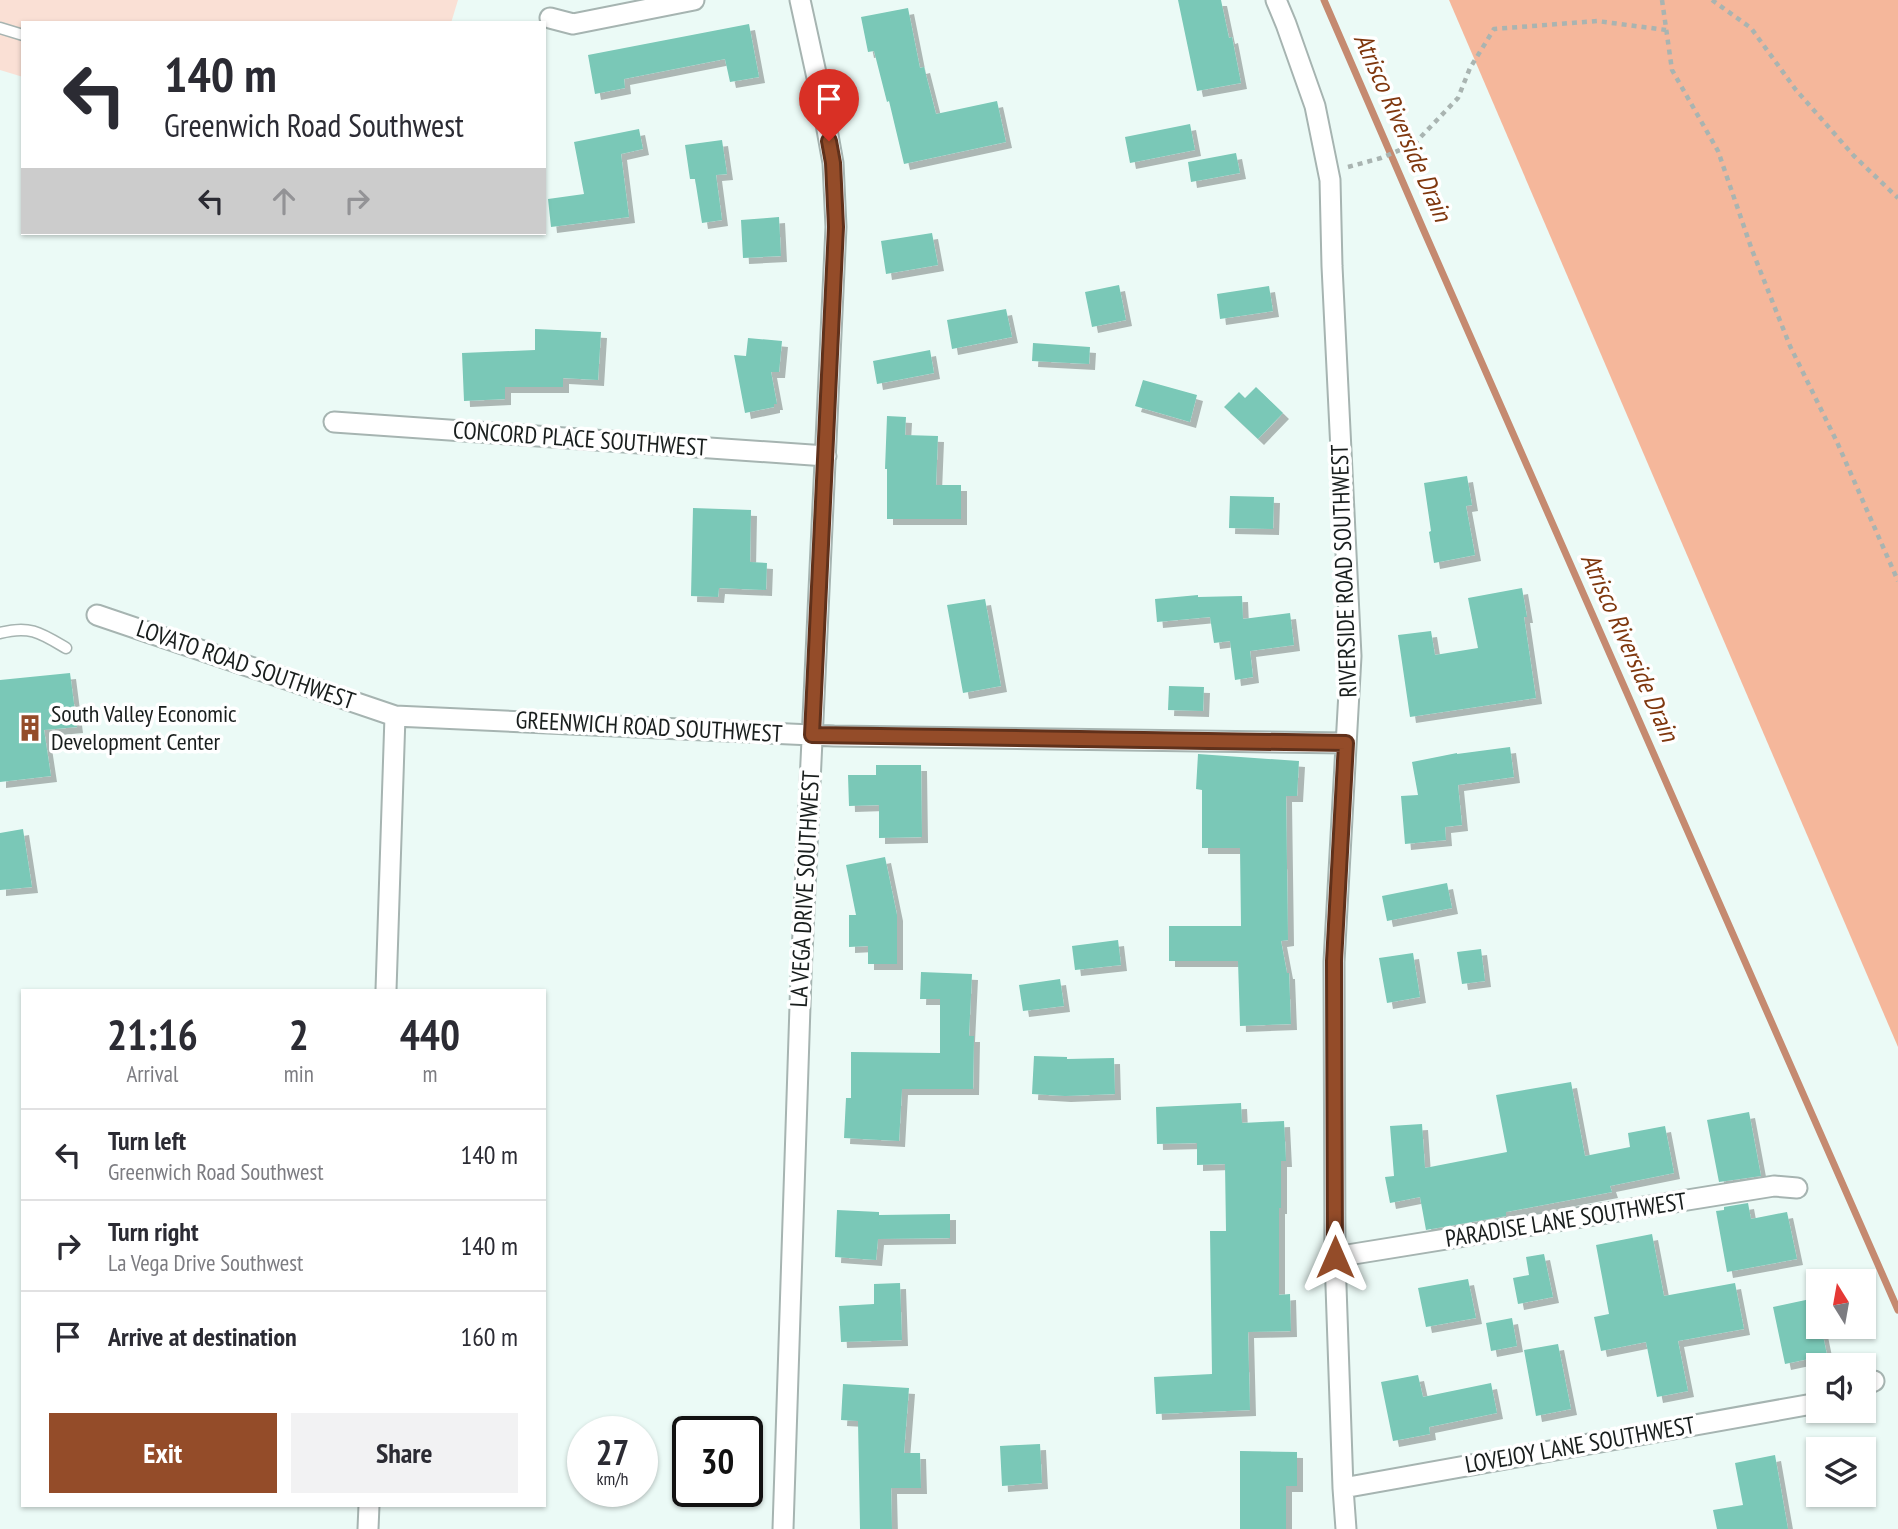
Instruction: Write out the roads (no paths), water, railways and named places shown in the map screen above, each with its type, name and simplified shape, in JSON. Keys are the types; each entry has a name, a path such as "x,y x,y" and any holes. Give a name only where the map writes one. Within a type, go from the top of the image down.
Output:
{"street":[{"path":"550,18 573,24 694,0"},
{"name":"LA VEGA DRIVE SOUTHWEST","path":"783,1529 800,1003 836,227 833,163 800,0"},
{"name":"RIVERSIDE ROAD SOUTHWEST","path":"1276,0 1315,106 1329,173 1351,656 1334,961 1335,1257 1346,1529"},
{"name":"CONCORD PLACE SOUTHWEST","path":"334,422 825,456"},
{"name":"LOVATO ROAD SOUTHWEST","path":"97,615 396,716"},
{"path":"386,989 396,716"},
{"name":"GREENWICH ROAD SOUTHWEST","path":"396,716 812,735 1346,743"},
{"name":"PARADISE LANE SOUTHWEST","path":"1335,1257 1774,1186 1797,1188"},
{"name":"LOVEJOY LANE SOUTHWEST","path":"1343,1488 1806,1405"},
{"path":"368,1529 369,1507"}],"lane":[{"path":"0,28 21,34"},
{"path":"0,633 11,630 38,631 66,648"}],"waterway":[{"name":"Atrisco Riverside Drain","path":"1324,0 1898,1310"}],"place":[{"name":"South Valley Economic Development Center","path":"30,728"}]}
